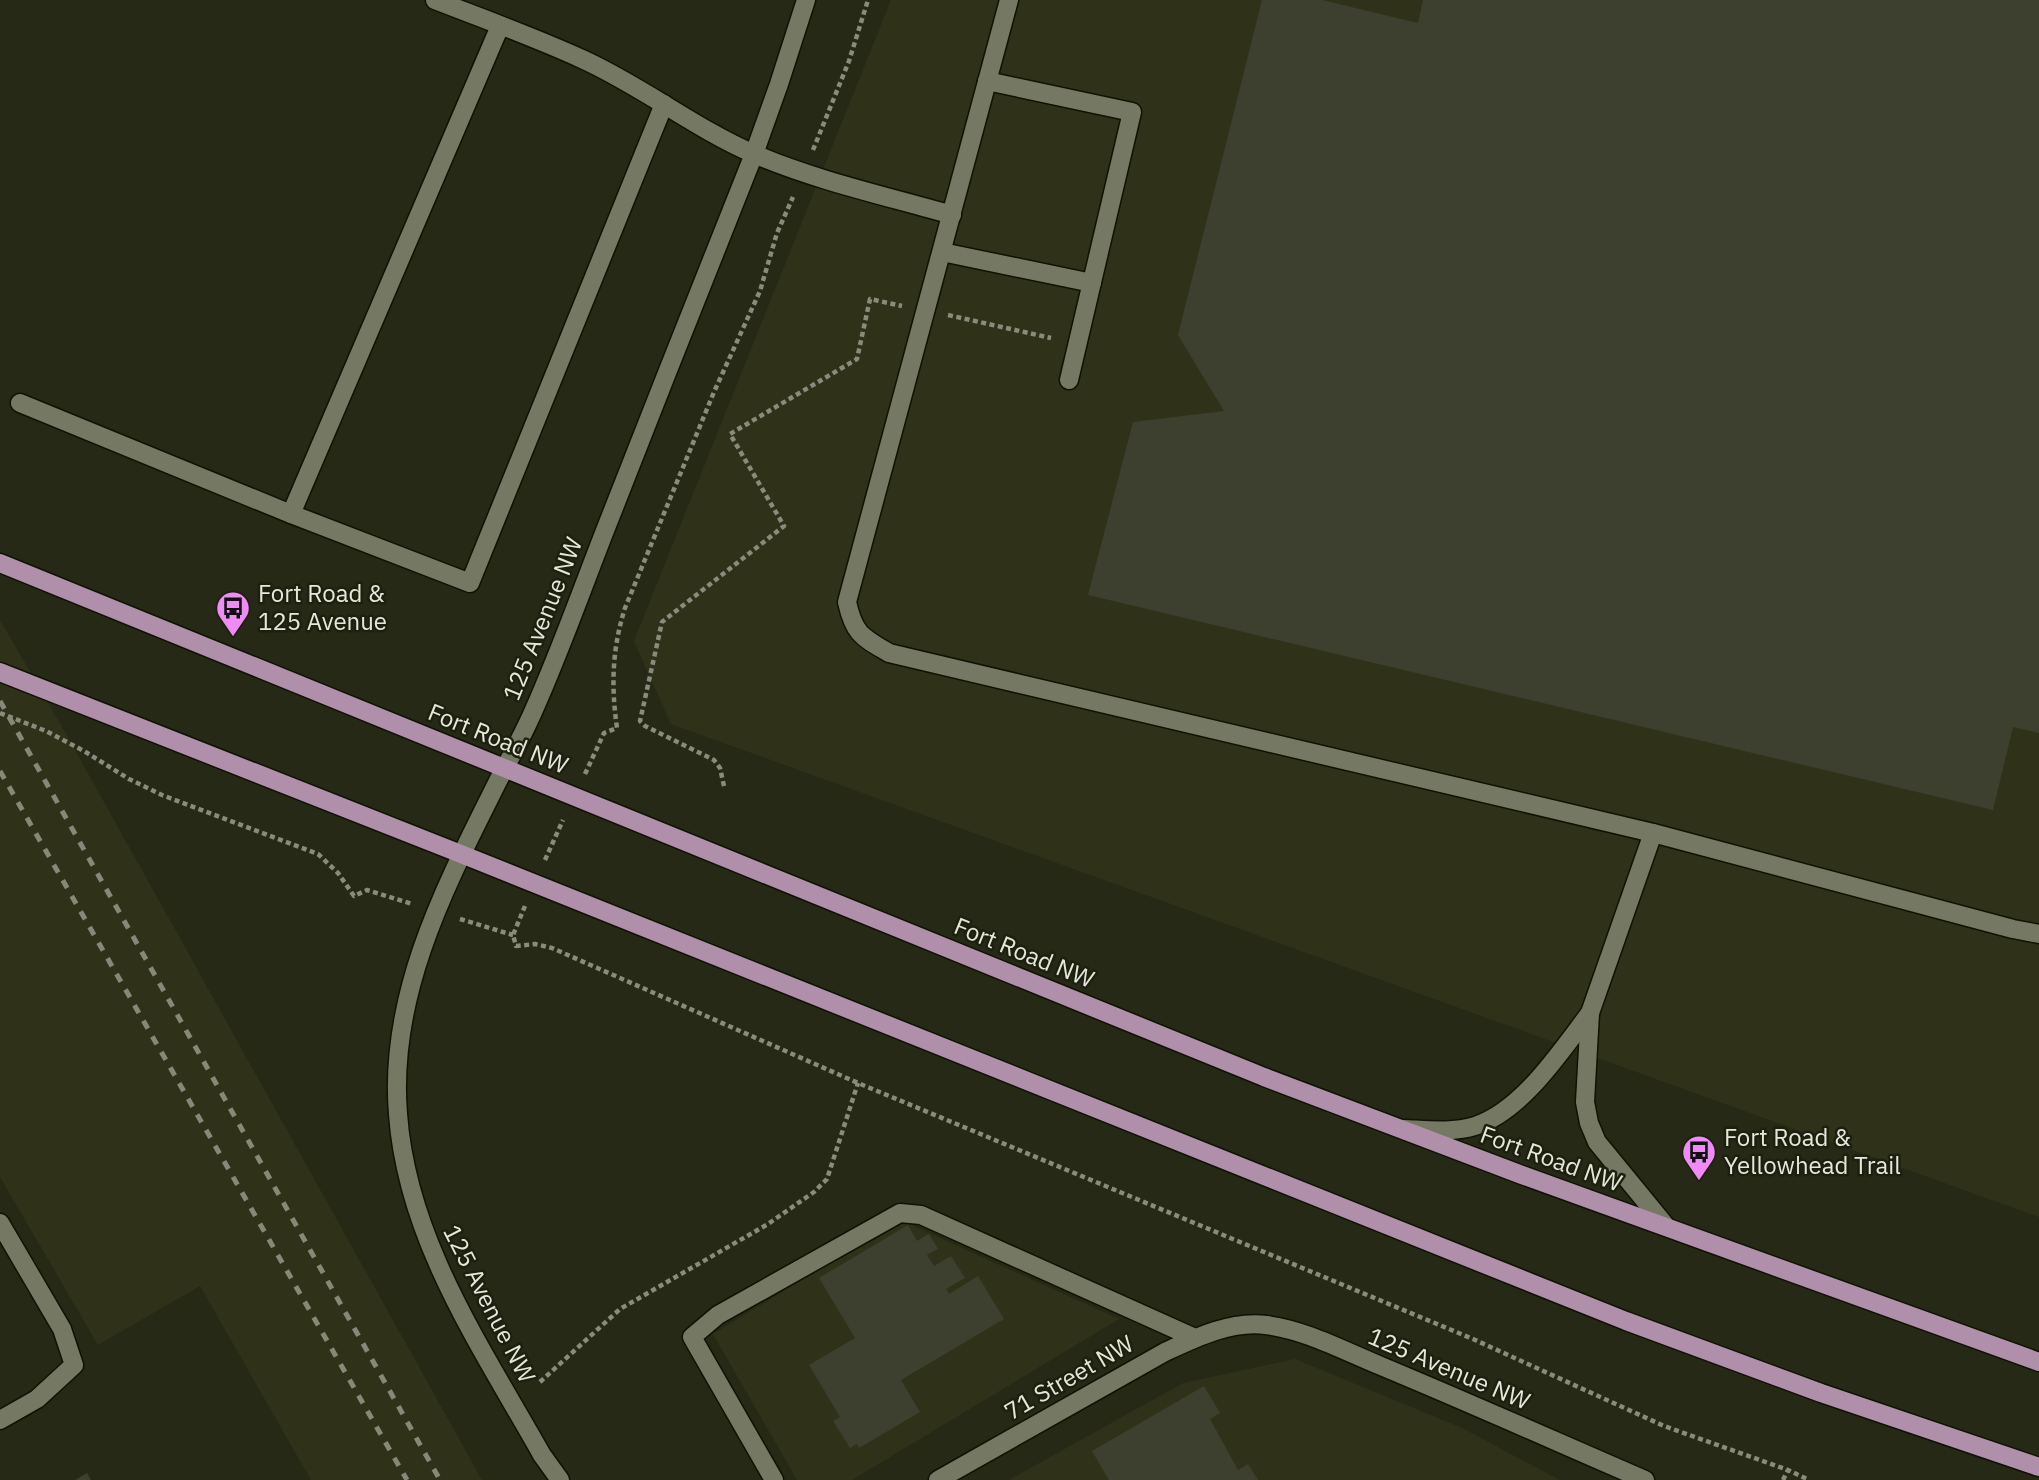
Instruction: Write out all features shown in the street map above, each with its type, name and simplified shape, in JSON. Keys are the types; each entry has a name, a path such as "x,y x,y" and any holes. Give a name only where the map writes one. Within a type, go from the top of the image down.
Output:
{"main road":[{"name":"Fort Road NW","path":"0,563 1157,1034 1396,1128 2039,1362"},
{"path":"0,672 1639,1326 1821,1393 2039,1466"}],"street":[{"path":"435,0 583,60 754,154 802,173 951,215"},
{"name":"125 Avenue NW","path":"560,1480 542,1455 447,1284 423,1228 404,1162 398,1115 396,1077 406,1002 415,965 461,854 533,714 754,154 806,0"},
{"path":"1009,0 847,602 852,624 865,639 889,653 1653,833 2039,934"},
{"path":"291,514 500,26"},
{"path":"987,81 1132,112 1069,380"},
{"path":"20,403 291,514 470,583 664,104"},
{"path":"942,252 1092,283"},
{"path":"1653,833 1590,1013 1585,1101 1589,1123 1597,1142 1664,1225"},
{"path":"1396,1128 1440,1130 1474,1127 1490,1120 1509,1107 1548,1069 1590,1013"},
{"path":"774,1480 692,1337 718,1315 901,1213 921,1215 1195,1338"},
{"path":"0,1223 62,1329 74,1365 37,1399 0,1420"},
{"name":"125 Avenue NW","path":"1229,1328 1264,1324 1301,1334 1444,1392 1645,1480"},
{"name":"71 Street NW","path":"938,1480 1164,1352 1195,1338 1229,1328"}],"path":[{"path":"823,127 849,61 868,0"},
{"path":"784,221 777,233 760,291 714,392 625,608 613,657 612,684 617,728 604,733 574,795 513,935 516,946 535,944 552,948 858,1083 1473,1339 1664,1426 1810,1480"},
{"path":"724,786 720,768 714,760 640,721 662,622 784,526 730,434 857,359 870,299 1051,338"},
{"path":"0,713 46,731 162,795 318,854 338,873 355,896 367,890"},
{"path":"540,1382 620,1309 768,1224 814,1192 827,1179 858,1083"},
{"path":"1783,1480 1788,1470"}],"shaded area":[{"path":"891,0 2039,0 2039,1217 671,724 634,641"},
{"path":"0,620 482,1480 311,1480 200,1286 98,1345 0,1177"},
{"path":"900,1220 1119,1319 852,1480 797,1480 713,1334"},
{"path":"1295,1359 1462,1428 1560,1480 1009,1480 1183,1383"}],"building":[{"path":"1262,0 1322,0 1418,23 1423,0 2039,0 2039,733 2013,727 1993,810 1088,595 1133,422 1224,411 1178,335"},
{"path":"908,1225 917,1241 929,1234 938,1249 927,1255 934,1266 951,1256 965,1278 946,1289 949,1294 978,1276 1004,1319 901,1380 920,1412 859,1448 857,1444 850,1448 833,1421 840,1417 809,1365 855,1338 819,1278"},
{"path":"1204,1386 1220,1413 1210,1419 1238,1470 1248,1464 1258,1480 1109,1480 1092,1451"},
{"path":"87,1473 91,1480 75,1480"}],"railway":[{"path":"0,701 440,1480"},
{"path":"0,771 407,1480"}],"place":[{"name":"Fort Road & 125 Avenue","path":"233,638"},
{"name":"Fort Road & Yellowhead Trail","path":"1699,1182"}]}
